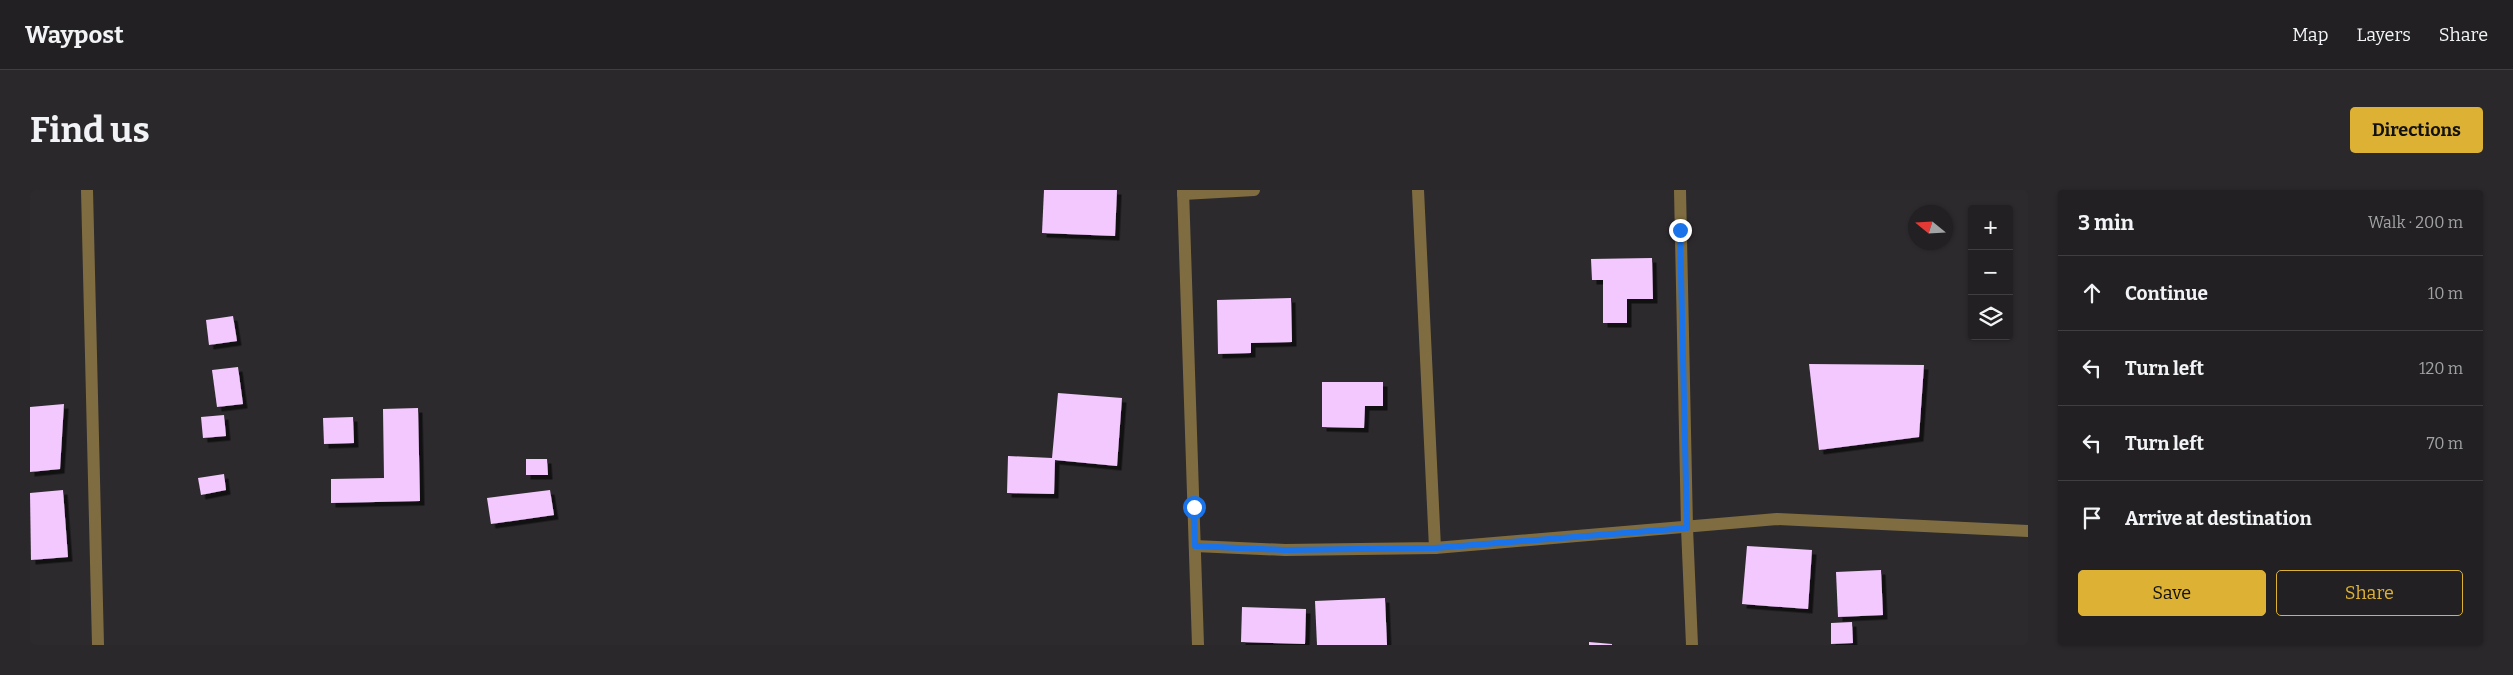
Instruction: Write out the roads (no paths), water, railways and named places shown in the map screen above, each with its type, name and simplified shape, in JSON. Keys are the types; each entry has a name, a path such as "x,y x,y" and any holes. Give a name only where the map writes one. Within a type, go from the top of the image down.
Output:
{"street":[{"path":"87,190 98,645"},
{"path":"1198,645 1183,192 1254,190"},
{"path":"1418,190 1435,548"},
{"path":"1680,190 1687,528 1692,645"},
{"path":"1195,546 1285,550 1435,548 1777,519 2028,531"}]}
